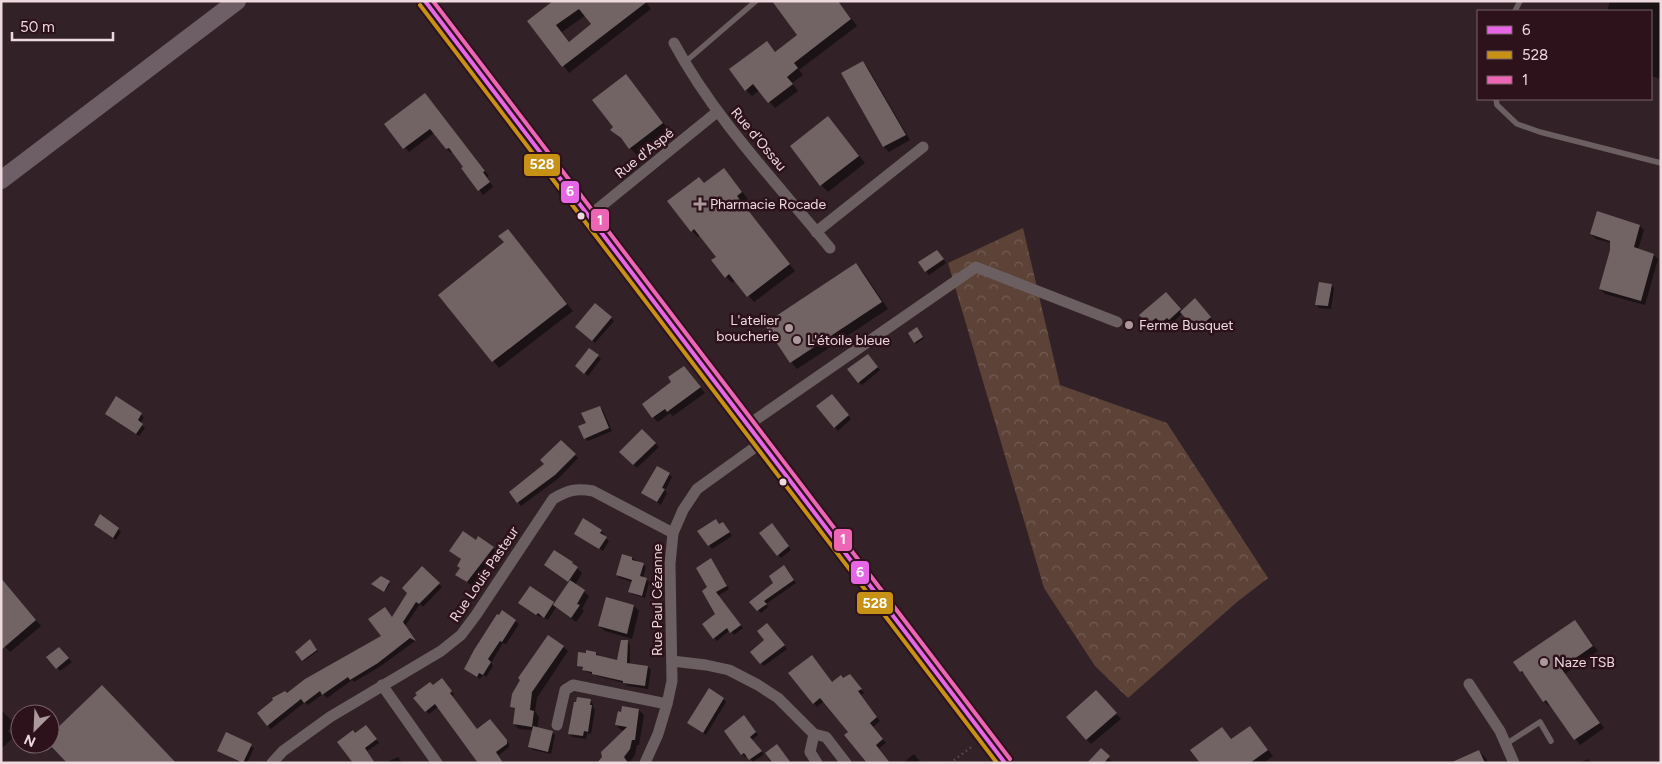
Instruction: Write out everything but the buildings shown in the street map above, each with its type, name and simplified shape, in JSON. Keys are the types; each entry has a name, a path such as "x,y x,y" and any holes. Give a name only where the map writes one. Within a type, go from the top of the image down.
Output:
{"main road":[{"path":"1,180 237,1"},
{"path":"424,1 1004,763"}],"street":[{"name":"Rue d'Ossau","path":"674,43 684,63 717,112 830,248"},
{"name":"Rue d'Aspé","path":"589,216 717,112"},
{"path":"816,232 923,148"},
{"path":"748,425 976,267 1117,322"},
{"name":"Rue Paul Cézanne","path":"645,763 658,734 672,681 670,564 673,533 683,510 697,489 761,443"},
{"name":"Rue Louis Pasteur","path":"272,763 283,751 330,717 441,651 461,635 553,499 565,492 581,489 593,491 673,533"},
{"path":"672,661 706,664 729,670 758,685 778,698 814,734 826,738 846,763"},
{"path":"1469,684 1500,731 1514,763"},
{"path":"382,685 438,763"},
{"path":"557,725 565,690 574,685 667,704"},
{"path":"814,734 810,752 818,763"}],"lane":[{"path":"684,63 756,1"},
{"path":"1496,100 1497,105 1517,124 1540,132 1661,163"},
{"path":"1506,744 1540,722 1551,741"}],"path":[{"path":"950,763 985,737"}],"green space":[{"path":"1023,228 1060,385 1167,423 1268,578 1237,602 1128,698 1095,666 1044,588 948,263"}],"transit line":[{"name":"6","path":"425,1 1005,763"},
{"name":"1","path":"433,1 1010,759"},
{"name":"528","path":"420,5 997,763"}],"place":[{"name":"Pharmacie Rocade","path":"700,204"},
{"name":"Ferme Busquet","path":"1129,325"},
{"name":"L'atelier boucherie","path":"789,328"},
{"name":"L'étoile bleue","path":"797,340"},
{"name":"Naze TSB","path":"1544,662"}]}
